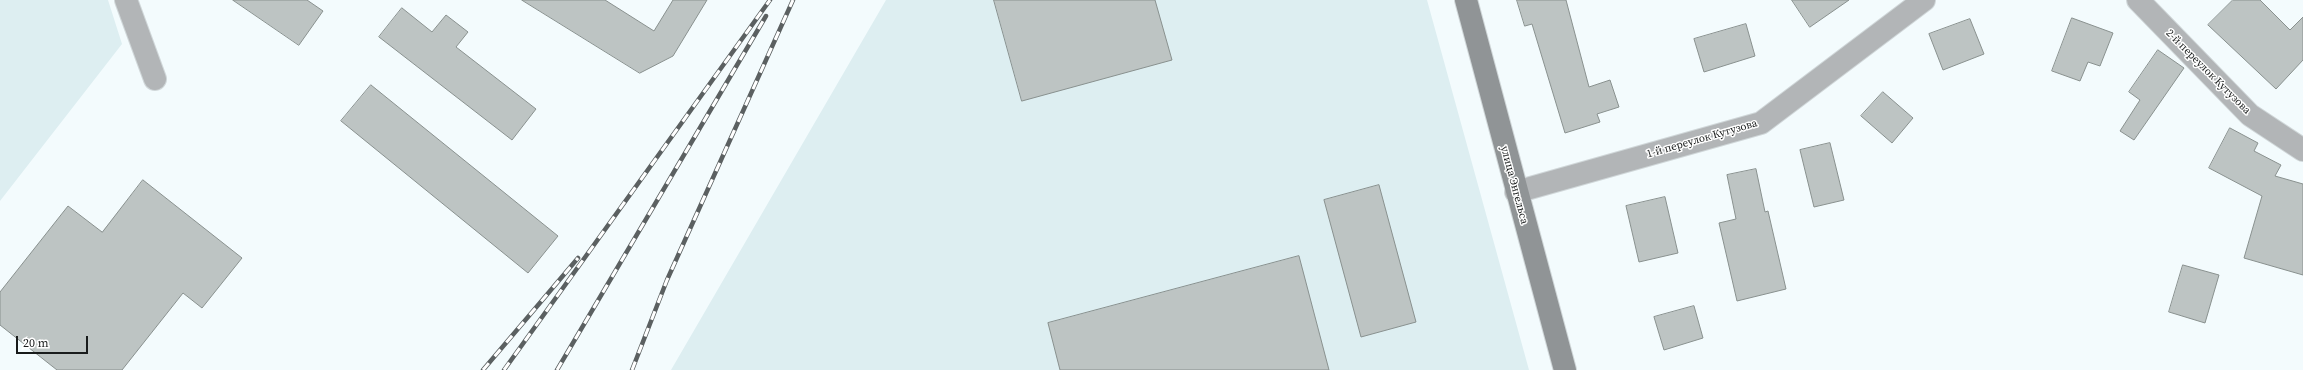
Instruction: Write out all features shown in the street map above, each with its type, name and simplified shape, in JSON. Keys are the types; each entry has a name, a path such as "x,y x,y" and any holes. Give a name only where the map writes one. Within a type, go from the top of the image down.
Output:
{"street":[{"path":"126,0 155,79"},
{"name":"улица Энгельса","path":"1466,0 1516,192 1565,370"},
{"name":"1-й переулок Кутузова","path":"1516,192 1761,123 1924,0"},
{"name":"2-й переулок Кутузова","path":"2138,0 2250,115 2303,150"}],"shaded area":[{"path":"0,0 108,0 122,44 0,201"},
{"path":"886,0 1427,0 1529,370 671,370"}],"building":[{"path":"233,0 307,0 323,11 299,45"},
{"path":"522,0 605,0 654,31 673,0 707,0 673,56 640,73"},
{"path":"994,0 1155,0 1172,60 1022,101"},
{"path":"1517,0 1566,0 1589,87 1610,80 1619,107 1597,114 1600,122 1565,133 1532,24 1525,26"},
{"path":"1792,0 1849,0 1810,27"},
{"path":"2233,0 2260,0 2290,30 2303,17 2303,60 2276,89 2208,25"},
{"path":"402,8 432,32 446,15 468,32 456,47 536,109 512,140 379,37"},
{"path":"2072,18 2113,33 2100,66 2088,62 2080,81 2052,71"},
{"path":"1970,19 1984,54 1943,70 1929,34"},
{"path":"1746,24 1755,56 1704,72 1694,39"},
{"path":"2158,50 2184,68 2134,140 2120,131 2140,100 2129,92"},
{"path":"371,85 558,236 528,273 341,121"},
{"path":"1883,92 1913,118 1892,143 1861,116"},
{"path":"2230,128 2258,143 2254,151 2281,165 2275,176 2303,184 2303,275 2244,258 2262,196 2209,168"},
{"path":"1830,143 1844,200 1814,207 1800,150"},
{"path":"1756,169 1765,212 1768,211 1786,289 1737,301 1719,223 1736,219 1727,175"},
{"path":"143,180 242,258 202,308 183,293 122,370 57,370 0,325 0,292 68,206 102,232"},
{"path":"1379,185 1416,322 1361,337 1324,200"},
{"path":"1665,197 1678,253 1639,262 1626,206"},
{"path":"1299,256 1329,370 1060,370 1048,323"},
{"path":"2183,265 2219,275 2205,323 2169,312"},
{"path":"1694,306 1703,338 1664,350 1654,317"}],"railway":[{"path":"504,370 770,0"},
{"path":"632,370 667,280 793,0"},
{"path":"557,370 766,16"},
{"path":"483,370 578,258"}]}
